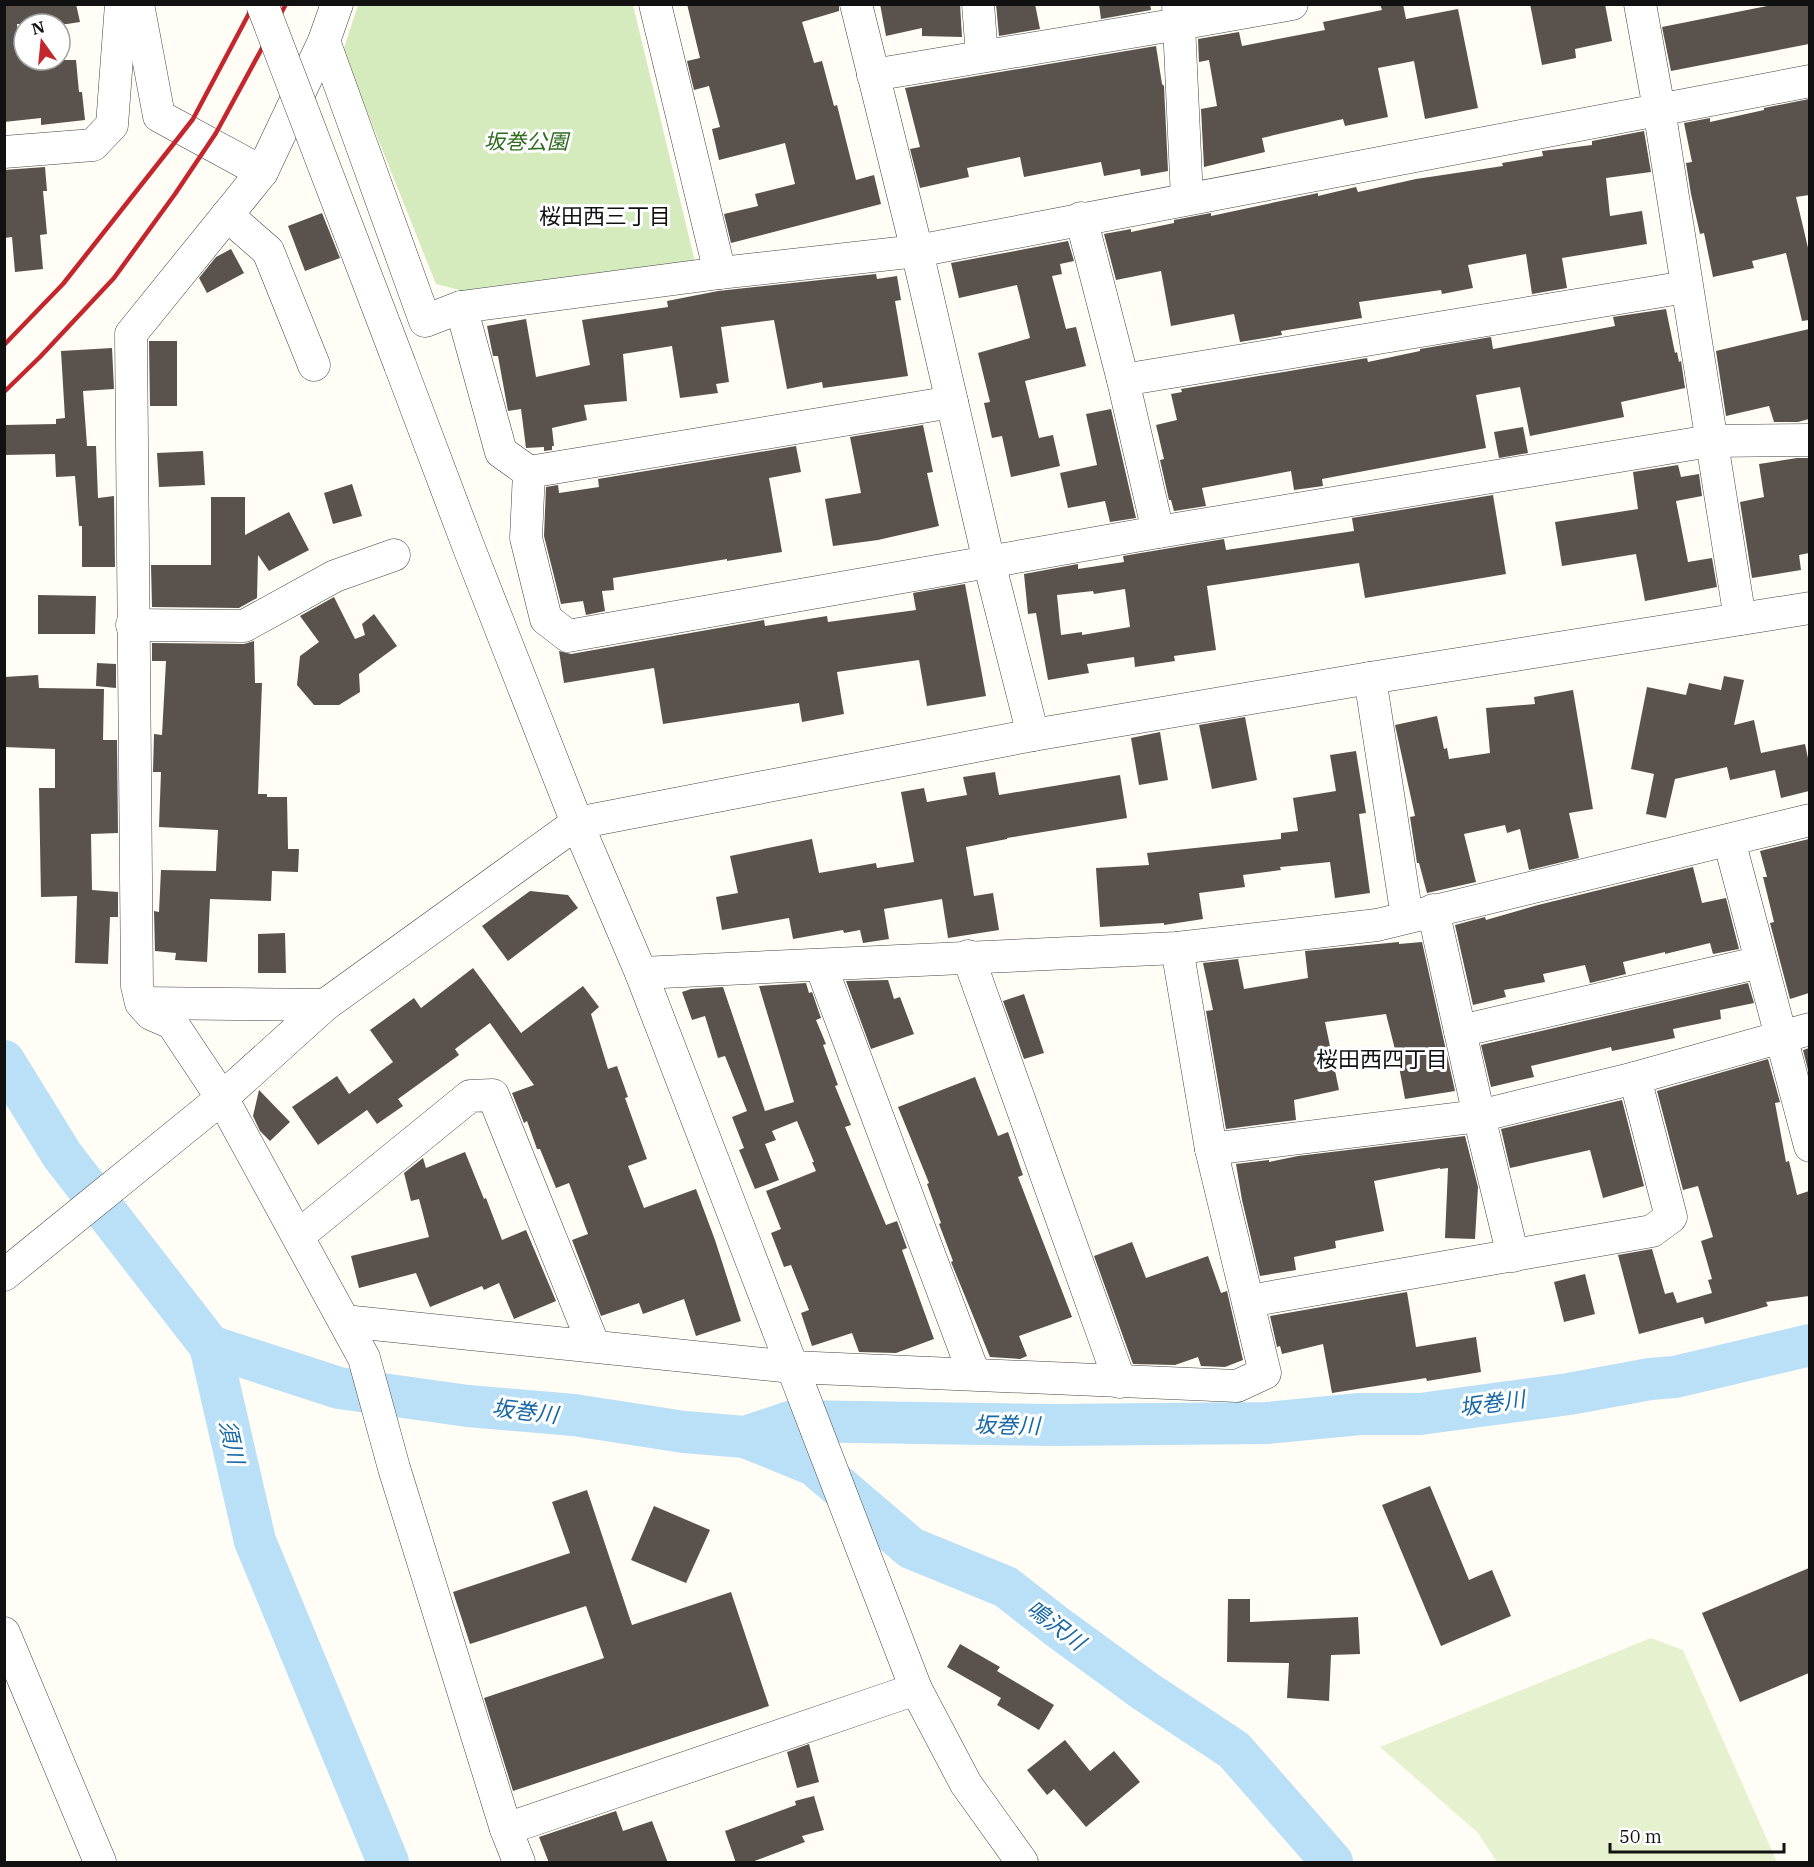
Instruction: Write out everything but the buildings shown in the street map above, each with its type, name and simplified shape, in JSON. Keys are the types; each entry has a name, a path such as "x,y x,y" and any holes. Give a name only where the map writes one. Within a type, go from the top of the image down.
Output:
{"street":[{"path":"4,152 93,145 112,125 121,4"},
{"path":"138,4 159,116 262,172"},
{"path":"262,4 469,548 577,823 641,973 916,1689 966,1784 1022,1863"},
{"path":"337,4 324,41 262,172 131,334 137,986 141,1003 150,1014 172,1023 211,1107 298,1236 364,1358 394,1468 506,1828 519,1863"},
{"path":"655,4 720,273"},
{"path":"856,4 917,251 989,562 1033,735"},
{"path":"978,4 982,56"},
{"path":"873,75 982,56 1178,14 1292,4"},
{"path":"1640,4 1659,109 1740,620"},
{"path":"1178,14 1187,199"},
{"path":"324,41 425,321 461,307 720,273 917,251 1809,81"},
{"path":"227,215 268,251 314,365"},
{"path":"1081,218 1123,380 1158,532"},
{"path":"1123,380 1686,286"},
{"path":"461,307 501,452 529,472 952,402"},
{"path":"529,472 526,538 546,619 568,636 1158,532 1710,441 1809,440"},
{"path":"132,626 244,626 335,576 394,555"},
{"path":"4,1275 211,1107 325,1005 577,823 1033,735 1370,678 1809,608"},
{"path":"1370,678 1420,914 1460,1031 1513,1256"},
{"path":"641,973 1177,948 1377,925 1809,820"},
{"path":"1729,840 1761,962 1795,1033 1809,1146"},
{"path":"344,1321 594,1346 796,1380 974,1374 1237,1386 1265,1373 1211,1149 1177,948"},
{"path":"968,956 1120,1382"},
{"path":"1460,1031 1761,962"},
{"path":"821,966 974,1374"},
{"path":"141,1003 325,1005"},
{"path":"1211,1149 1479,1116 1635,1078 1795,1033"},
{"path":"1249,1301 1652,1231 1671,1217 1635,1078"},
{"path":"298,1236 470,1096 493,1095 594,1346"},
{"path":"4,1633 100,1863"},
{"path":"506,1828 916,1689"}],"green space":[{"name":"坂巻公園","path":"358,5 633,5 696,266 475,294 436,284 343,51"},
{"path":"1651,1638 1683,1650 1777,1862 1497,1862 1478,1833 1380,1747"}],"waterway":[{"name":"須川","path":"4,1061 62,1155 210,1346 255,1541 388,1862"},
{"name":"坂巻川","path":"210,1346 339,1388 468,1406 574,1415 684,1432 745,1437 793,1421 1056,1425 1267,1423 1360,1414 1420,1414 1675,1377 1810,1345"},
{"name":"鳴沢川","path":"745,1437 814,1465 911,1548 1006,1587 1145,1691 1234,1750 1332,1862"}],"railway":[{"path":"4,345 63,284 193,119 254,4"},
{"path":"4,392 114,278 216,133 286,4"}],"district":[{"name":"桜田西三丁目","path":"605,216"},
{"name":"桜田西四丁目","path":"1382,1059"}]}
